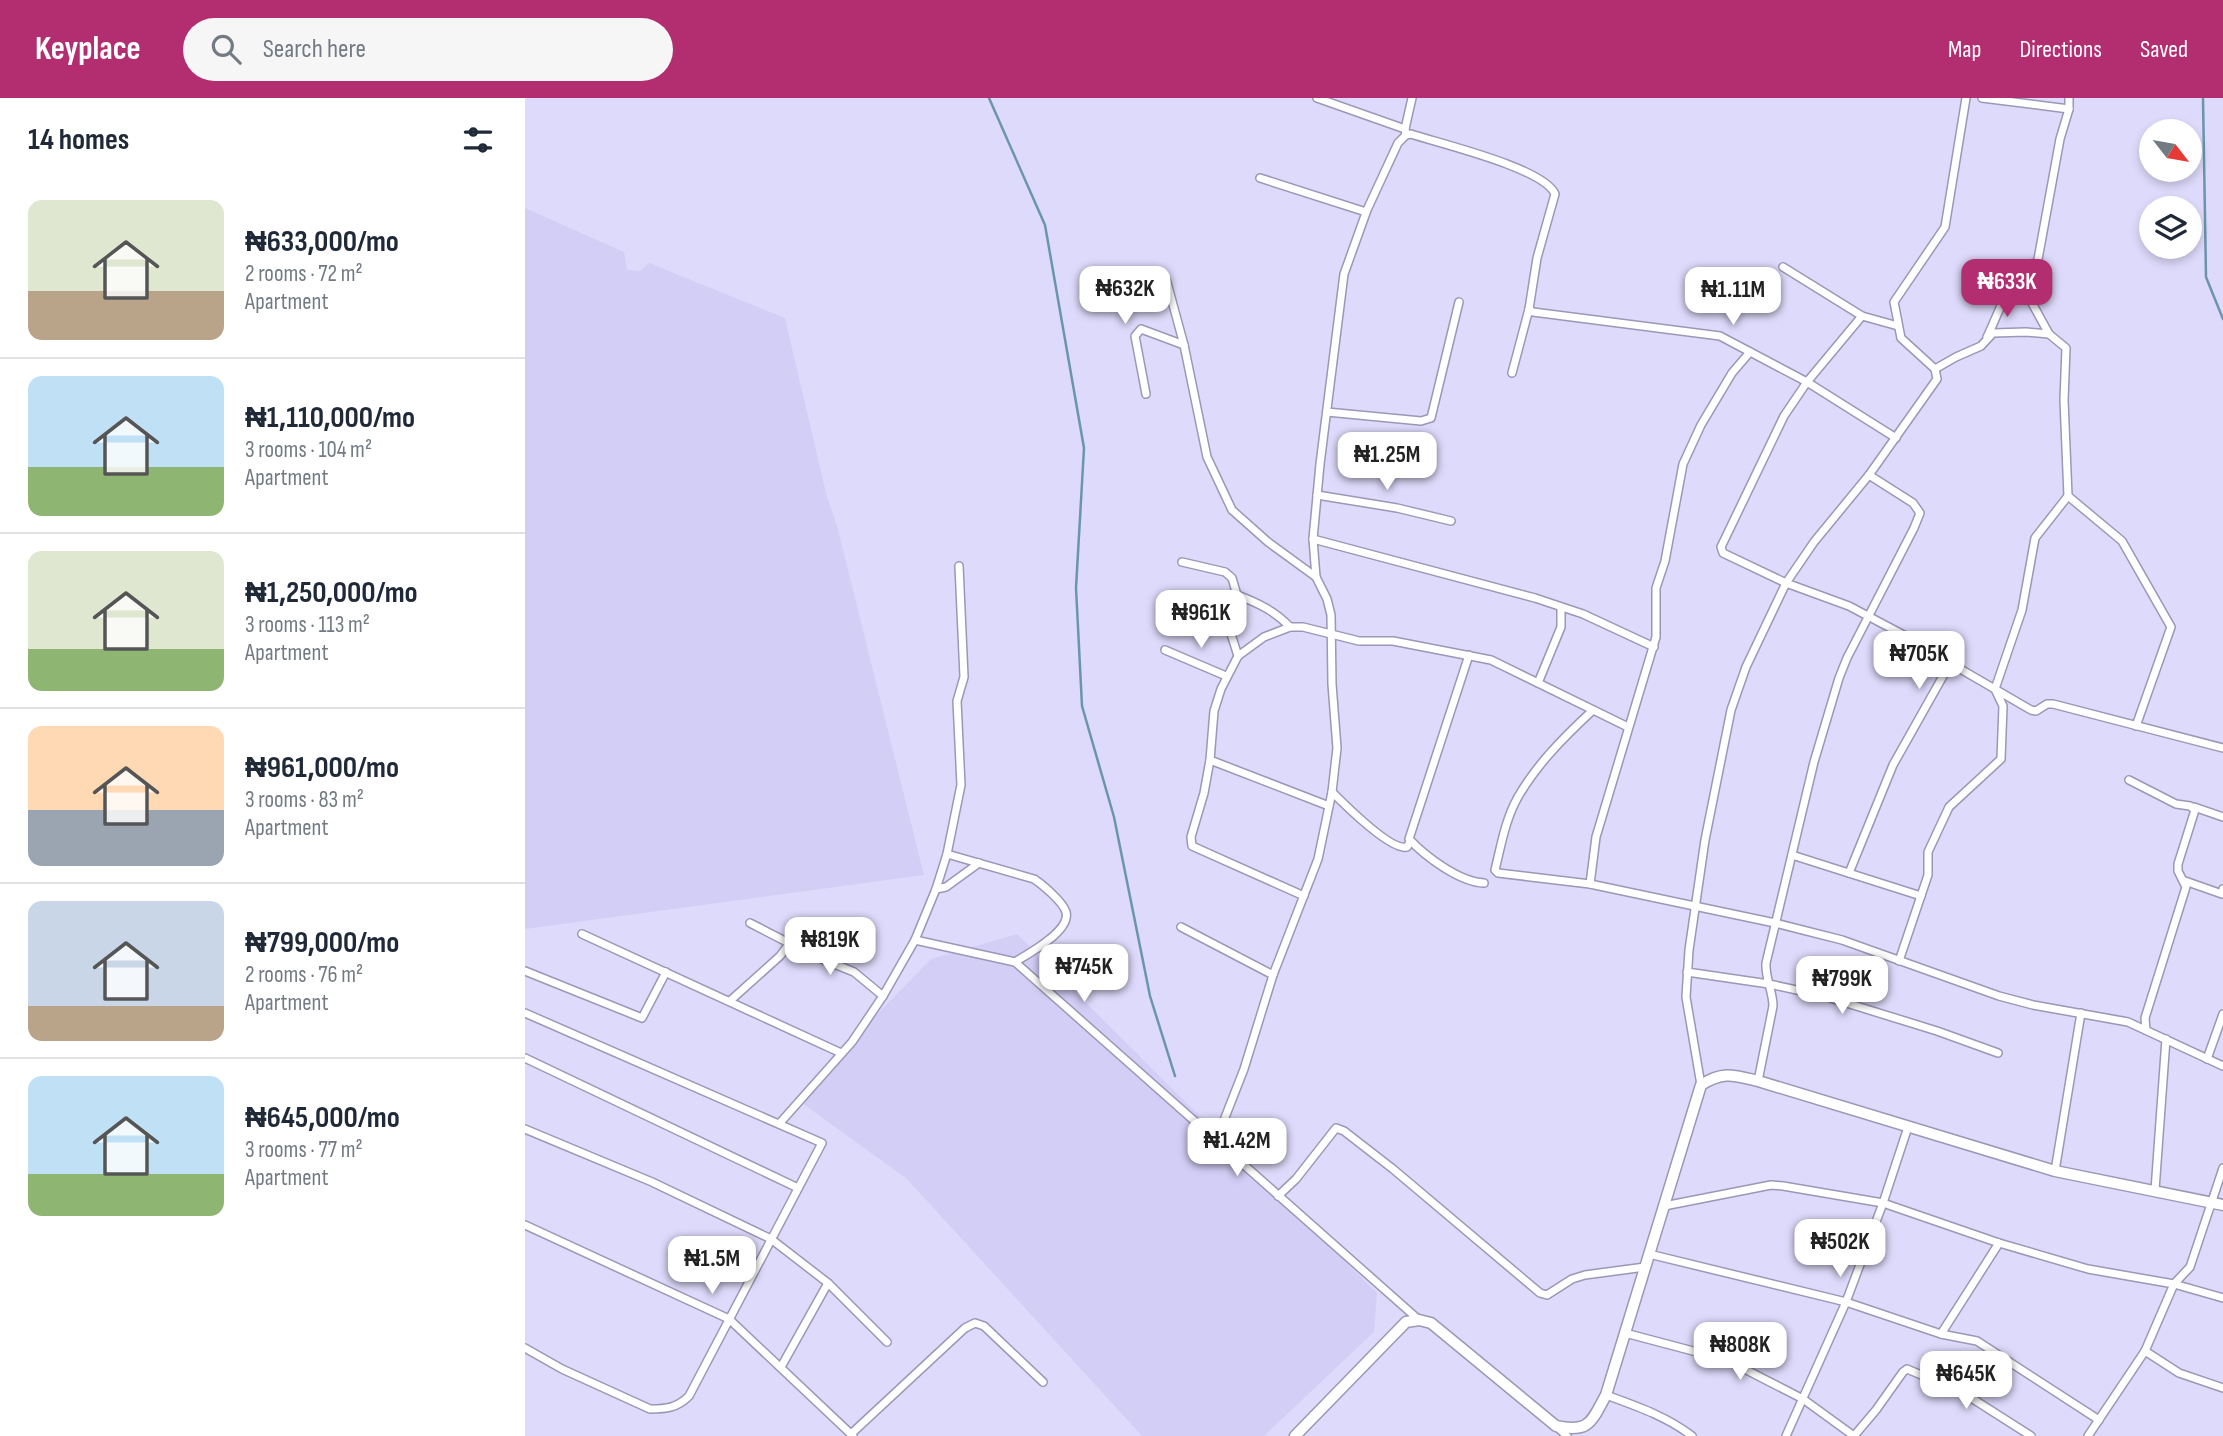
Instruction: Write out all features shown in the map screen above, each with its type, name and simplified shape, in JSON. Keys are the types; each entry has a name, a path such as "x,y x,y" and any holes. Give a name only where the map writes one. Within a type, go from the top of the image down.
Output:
{"street":[{"path":"1317,98 1405,132 1523,170 1552,187 1555,194 1537,258 1529,309 1512,373"},
{"path":"1217,1138 1244,1069 1273,975 1318,859 1332,792 1337,748 1329,607 1316,577 1313,538 1317,495 1344,274 1366,212 1405,132 1412,98"},
{"path":"1556,1426 1575,1430 1591,1421 1606,1395 1700,1085 1686,997 1687,972 1705,840 1731,710 1746,667 1786,583 1814,542 1869,475 1937,379 1935,369 1901,338 1894,302 1945,227 1966,98"},
{"path":"1982,98 2069,109"},
{"path":"1899,961 1928,876 1929,852 1949,807 2001,759 2003,706 1994,689 2022,610 2035,538 2068,496 2064,400 2066,348 2049,334 2032,303 2035,263 2042,243 2069,98"},
{"path":"1260,178 1366,212"},
{"path":"1981,346 1997,319 2014,275 2023,266 2035,263"},
{"path":"1783,267 1862,316 1898,326"},
{"path":"1166,279 1184,345 1207,457 1232,510 1268,542 1316,577"},
{"path":"1327,412 1420,421 1431,418 1459,302"},
{"path":"1529,309 1533,312 1720,336 1807,382 1896,438"},
{"path":"1862,316 1807,382 1771,440 1721,547 1723,553 1786,583 1868,615 1949,659 1950,663 2031,709 2053,704 2223,748"},
{"path":"1146,394 1135,336 1138,330 1184,345"},
{"path":"1935,369 1981,346 1993,333 2049,334"},
{"path":"1590,884 1596,837 1654,647 1656,588 1665,561 1683,464 1701,425 1732,373 1750,352"},
{"path":"1758,1081 1773,1006 1773,996 1765,975 1766,963 1814,762 1839,678 1920,513 1913,503 1869,475"},
{"path":"1317,495 1397,508 1451,521"},
{"path":"2068,496 2122,541 2171,627 2136,726"},
{"path":"1313,538 1535,598 1583,614 1654,647"},
{"path":"1182,562 1225,572 1235,582 1237,595 1231,634 1238,656"},
{"path":"779,1124 852,1042 883,996 915,940 936,889 947,854 961,785 957,701 964,677 960,566"},
{"path":"1237,595 1277,613 1290,627"},
{"path":"1538,683 1561,627 1561,607"},
{"path":"1304,896 1192,846 1191,838 1210,760 1214,712 1226,676 1238,656 1264,637 1290,627 1303,627 1359,640 1393,641 1491,660 1628,727"},
{"path":"1165,650 1226,676"},
{"path":"1332,792 1383,836 1399,847 1407,847 1469,655"},
{"path":"1849,873 1893,765 1950,663"},
{"path":"1592,711 1553,747 1517,798 1503,835 1495,870 1498,873 1590,884 1842,940 1999,996 2033,1005 2128,1022 2223,1066"},
{"path":"1210,760 1329,806"},
{"path":"2129,780 2176,804 2223,817"},
{"path":"2146,1030 2145,1018 2186,887 2178,871 2178,864 2195,810 2190,806"},
{"path":"1410,842 1443,867 1464,878 1484,883"},
{"path":"947,854 1034,879 1044,886 1066,911 1066,916 1054,936 1015,962"},
{"path":"1792,855 1921,896"},
{"path":"936,889 946,887 979,863"},
{"path":"2185,881 2222,894 2223,889"},
{"path":"750,923 854,972 883,996"},
{"path":"1181,927 1273,975"},
{"path":"582,934 731,1000 841,1053"},
{"path":"915,940 1015,962 1217,1138 1278,1196 1419,1320"},
{"path":"731,1000 780,957 790,943"},
{"path":"525,971 642,1018 645,1017 666,972"},
{"path":"1687,972 1769,984 1836,1000 1998,1053"},
{"path":"525,1013 822,1143 689,1396 681,1404 666,1409 650,1409 562,1369 525,1348"},
{"path":"2055,1171 2081,1013"},
{"path":"2207,1059 2223,1014"},
{"path":"2128,1022 2145,1018"},
{"path":"2155,1190 2166,1039"},
{"path":"525,1058 798,1188"},
{"path":"1700,1085 1714,1076 1728,1074 2055,1171 2218,1204"},
{"path":"1786,1436 1846,1302 1908,1126"},
{"path":"1278,1196 1296,1179 1336,1128 1344,1131 1393,1169 1540,1293 1547,1295 1572,1279 1585,1275 1645,1267"},
{"path":"525,1129 652,1182 771,1239 828,1283 887,1342"},
{"path":"2100,1436 2090,1434 2145,1351 2174,1284 2190,1267 2218,1204 2223,1168"},
{"path":"1664,1206 1783,1185 1883,1203 1999,1244 2088,1269 2174,1284 2223,1298"},
{"path":"525,1225 729,1319 852,1435 965,1328 975,1323 984,1326 1043,1382"},
{"path":"1941,1335 1999,1244"},
{"path":"1649,1254 1846,1302 1941,1335 1977,1341 2099,1420"},
{"path":"781,1367 828,1283"},
{"path":"1295,1436 1406,1322 1419,1320 1431,1323 1567,1436"},
{"path":"1625,1333 1727,1360 1803,1399 1854,1436 1907,1369 1962,1392 2031,1436"},
{"path":"2145,1351 2179,1373 2223,1388"},
{"path":"1606,1395 1655,1413 1680,1426 1692,1436"}],"shaded area":[{"path":"525,208 624,252 627,270 640,271 649,263 785,318 826,493 837,526 924,875 525,929"},
{"path":"1017,934 1377,1293 1374,1332 1264,1436 1142,1436 907,1179 795,1098 931,959"}],"waterway":[{"path":"989,98 1045,225 1084,448 1076,588 1082,706 1114,817 1150,996 1175,1076"},
{"path":"2203,98 2206,277 2223,319"}]}
